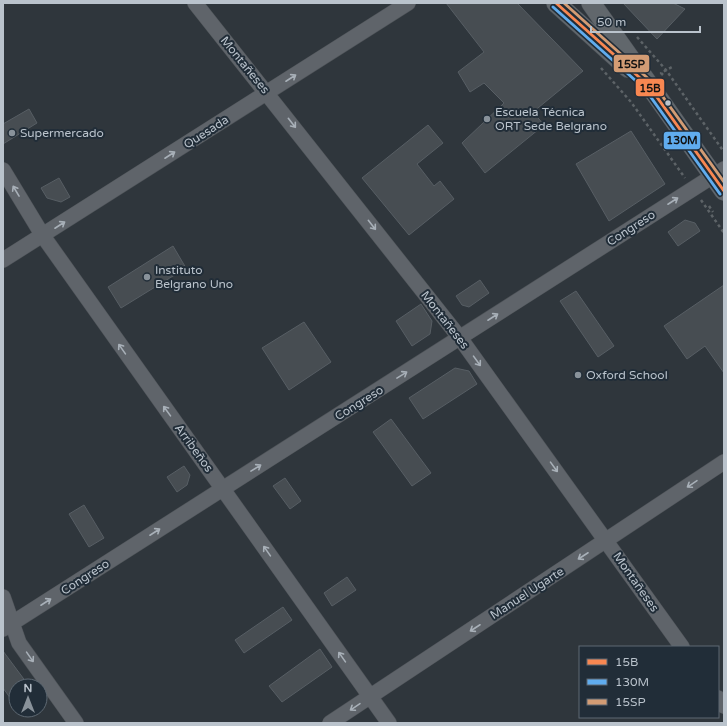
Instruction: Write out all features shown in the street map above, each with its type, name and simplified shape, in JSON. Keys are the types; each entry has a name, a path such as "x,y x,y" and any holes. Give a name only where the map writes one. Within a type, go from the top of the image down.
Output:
{"main road":[{"path":"556,3 658,83"},
{"path":"591,3 658,83 720,178"}],"street":[{"name":"Montañeses","path":"195,3 268,92 460,338 607,540 681,646"},
{"name":"Quesada","path":"3,260 408,3"},
{"name":"Arribeños","path":"3,170 43,236 389,723"},
{"name":"Congreso","path":"8,626 460,338 692,188 720,178"},
{"name":"Manuel Ugarte","path":"330,723 724,462"},
{"path":"3,597 8,626 76,723"}],"path":[{"path":"632,32 666,70 724,152"},
{"path":"598,65 631,102 724,233"},
{"path":"658,83 661,73 672,67"},
{"path":"709,206 713,212"}],"building":[{"path":"446,3 517,3 583,71 533,112 544,125 485,173 462,143 504,103 484,83 470,92 458,72 484,52"},
{"path":"623,3 673,3 685,9 657,39"},
{"name":"Supermercado","path":"29,109 37,123 3,144 3,124"},
{"path":"428,125 443,143 417,164 434,186 440,181 454,199 409,235 362,178"},
{"path":"631,131 665,184 609,221 576,164"},
{"path":"59,178 70,197 61,202 47,198 41,188"},
{"path":"685,220 695,223 700,231 678,246 668,232"},
{"name":"Instituto Belgrano Uno","path":"173,246 186,268 121,308 108,287"},
{"path":"480,280 489,293 469,307 462,305 456,296"},
{"path":"724,285 724,373 705,346 687,359 664,326"},
{"path":"576,291 614,346 598,357 560,301"},
{"path":"421,304 432,321 430,334 412,346 396,321"},
{"path":"304,322 331,362 289,390 262,348"},
{"path":"455,368 469,371 477,384 423,419 409,398"},
{"path":"391,419 431,473 412,486 373,432"},
{"path":"184,466 190,475 187,485 177,492 167,477"},
{"path":"285,478 301,501 290,509 273,486"},
{"path":"84,505 104,538 89,547 69,514"},
{"path":"347,577 356,590 332,606 324,593"},
{"path":"283,607 292,620 244,653 235,640"},
{"path":"320,649 332,667 282,702 269,686"},
{"path":"3,651 23,678 8,678 8,695 3,688"}],"transit line":[{"name":"15B","path":"556,3 649,86 724,191"},
{"name":"15SP","path":"564,3 653,83 724,182"},
{"name":"130M","path":"553,7 645,89 720,194"}],"place":[{"name":"Escuela Técnica ORT Sede Belgrano","path":"487,119"},
{"name":"Supermercado","path":"12,133"},
{"name":"Instituto Belgrano Uno","path":"147,277"},
{"name":"Oxford School","path":"578,375"}]}
